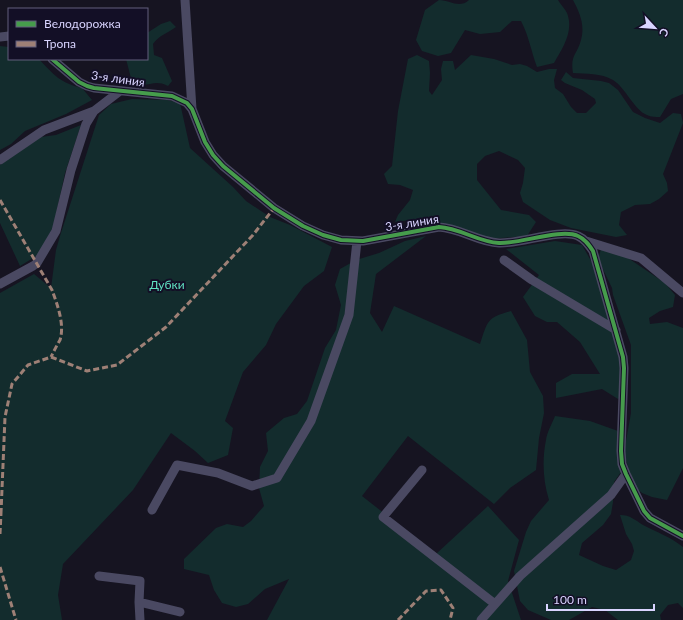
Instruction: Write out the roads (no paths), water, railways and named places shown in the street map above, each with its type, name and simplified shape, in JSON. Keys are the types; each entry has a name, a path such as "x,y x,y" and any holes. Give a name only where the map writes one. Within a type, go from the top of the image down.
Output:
{"street":[{"path":"185,0 192,109"},
{"name":"3-я линия","path":"53,60 87,86 172,96 187,103 192,109 205,142 213,155 223,166 274,208 303,226 323,236 341,240 363,241 439,227 448,227 485,241 500,243 523,241 570,233 579,236 586,242 641,258 683,293"},
{"path":"0,160 44,130 94,111 120,91"},
{"path":"0,284 33,266 56,231 71,170 86,124 94,111"},
{"path":"152,510 177,465 218,473 252,486 277,478 311,421 349,315 357,241"},
{"path":"586,242 593,251 623,356 622,464 644,511 650,518 683,536"},
{"path":"504,260 532,280 616,330"},
{"path":"422,470 383,517 495,604"},
{"path":"481,620 520,576 611,495 626,474"},
{"path":"99,576 140,581 140,620"},
{"path":"139,602 180,612"}],"park label":[{"name":"Дубки","path":"167,285"}]}
